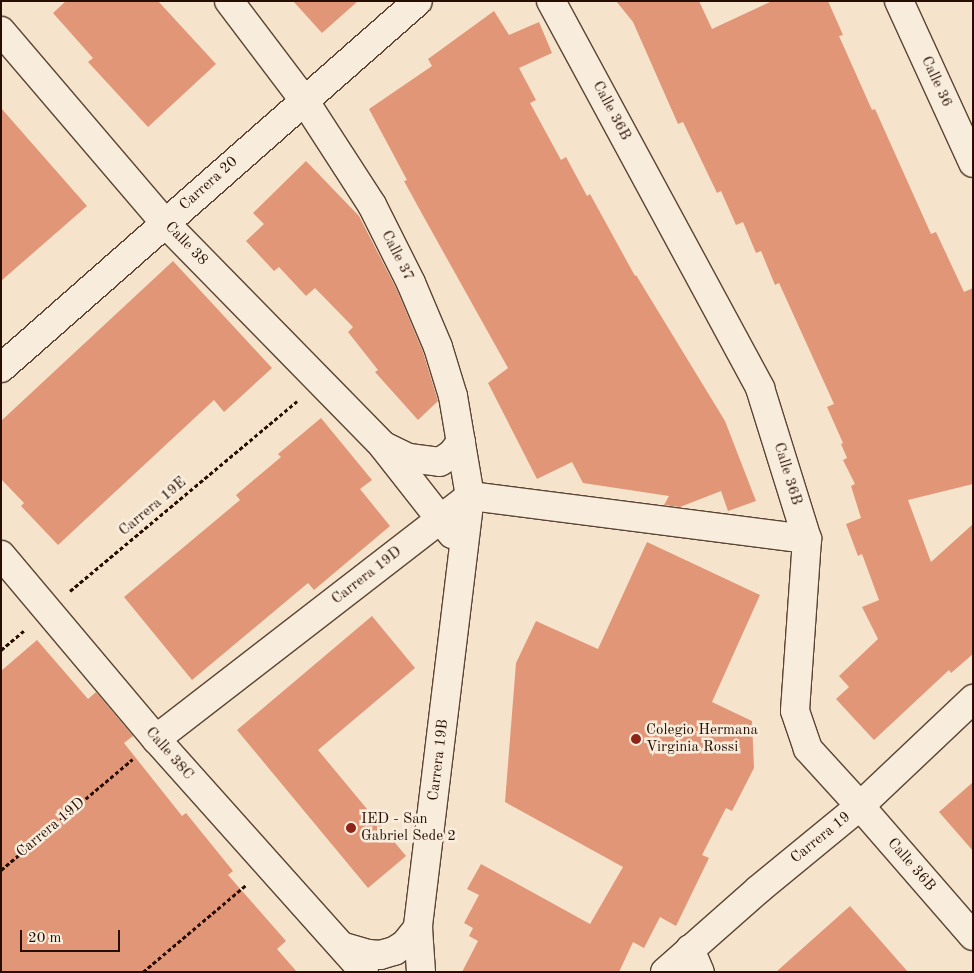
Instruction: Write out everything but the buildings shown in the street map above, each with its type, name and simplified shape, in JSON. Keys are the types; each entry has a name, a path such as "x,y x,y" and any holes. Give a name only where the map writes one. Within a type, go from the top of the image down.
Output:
{"street":[{"name":"Calle 37","path":"229,1 304,100 372,205 411,283 438,347 453,396 470,496 464,549"},
{"name":"Carrera 20","path":"1,368 418,1"},
{"name":"Calle 36B","path":"552,1 760,388 807,539 795,712 808,749 973,936"},
{"name":"Calle 36","path":"898,1 973,163"},
{"name":"Calle 38","path":"1,31 165,223 383,446 464,549"},
{"name":"Calle 38","path":"383,446 409,458 440,462 452,454 461,442"},
{"path":"470,496 807,539"},
{"name":"Carrera 19D","path":"156,740 470,496"},
{"name":"Carrera 19B","path":"420,972 418,928 464,549"},
{"name":"Calle 38C","path":"1,555 156,740 268,866 344,947 364,972"},
{"name":"Carrera 19","path":"665,972 695,960 973,699"},
{"path":"344,947 368,954 380,954 405,944 418,928"}],"path":[{"name":"Carrera 19E","path":"1,650 319,382"},
{"name":"Carrera 19D","path":"1,870 156,740"},
{"path":"143,972 268,866"}],"place":[{"name":"Colegio Hermana Virginia Rossi","path":"636,739"},
{"name":"IED - San Gabriel Sede 2","path":"351,828"}]}
